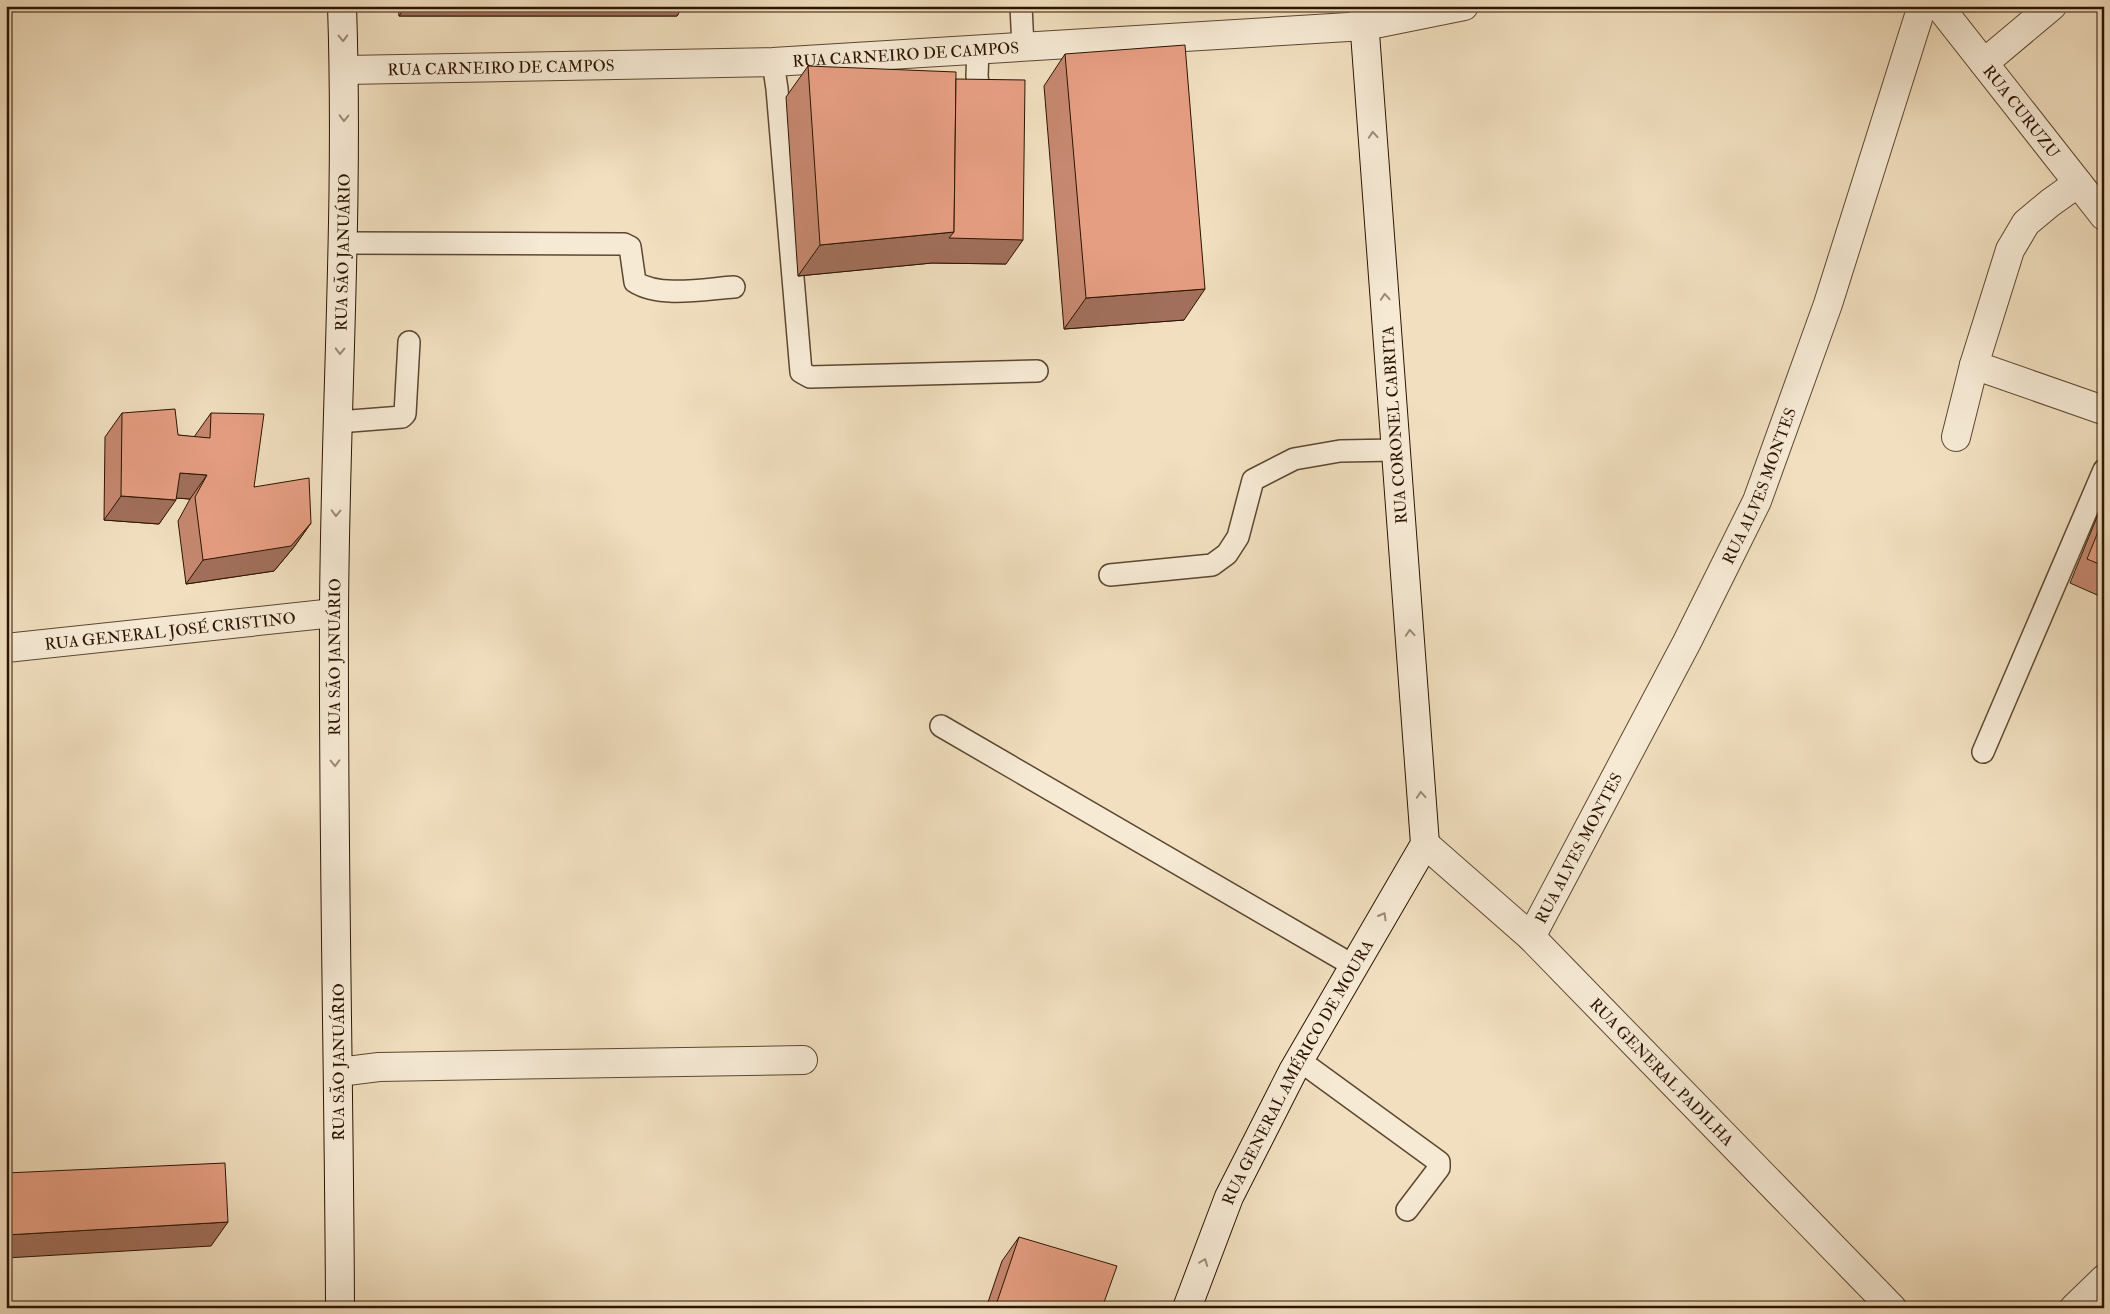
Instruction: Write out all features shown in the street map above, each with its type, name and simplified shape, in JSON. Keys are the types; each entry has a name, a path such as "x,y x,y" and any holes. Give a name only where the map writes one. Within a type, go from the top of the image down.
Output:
{"street":[{"name":"RUA SÃO JANUÁRIO","path":"340,1308 334,613 342,242 344,70 342,6"},
{"name":"RUA CARNEIRO DE CAMPOS","path":"344,70 773,62 1023,47 1103,52 1178,47 1364,16 1464,6"},
{"name":"RUA ALVES MONTES","path":"1531,936 1682,651 1757,501 1828,304 1922,6"},
{"name":"RUA CURUZU","path":"1939,6 2104,216"},
{"path":"1984,63 2052,6"},
{"name":"RUA CORONEL CABRITA","path":"1364,16 1425,844"},
{"path":"1956,437 1974,365 2010,250 2026,223 2050,202 2078,183"},
{"path":"1974,365 2100,409"},
{"name":"RUA GENERAL JOSÉ CRISTINO","path":"6,648 334,613"},
{"name":"RUA GENERAL PADILHA","path":"1425,844 1531,936 1892,1308"},
{"name":"RUA GENERAL AMÉRICO DE MOURA","path":"1187,1308 1229,1196 1299,1060 1425,844"},
{"path":"339,1072 379,1067 803,1060"},
{"path":"2074,1308 2104,1279"}],"lane":[{"path":"1021,6 1023,47"},
{"path":"978,49 977,76 980,100"},
{"path":"773,62 777,89 801,372 810,377 1037,371"},
{"path":"342,242 624,244 630,247 635,282 641,286 661,291 734,287"},
{"path":"338,422 402,417 405,414 409,342"},
{"path":"1110,576 1212,565 1227,554 1238,537 1253,480 1294,459 1340,451 1396,450"},
{"path":"1983,752 2104,470"},
{"path":"941,726 1354,966"},
{"path":"1299,1060 1439,1162 1440,1168 1407,1210"}],"building":[{"path":"1185,45 1205,289 1086,298 1065,54"},
{"path":"808,66 956,72 954,232 820,245"},
{"path":"956,79 1025,80 1023,240 949,238 954,232"},
{"path":"175,409 178,435 210,438 211,413 264,414 254,487 309,478 311,523 291,546 203,560 195,497 207,475 180,473 176,500 121,496 122,413"},
{"path":"2104,517 2104,566 2087,559"},
{"path":"225,1163 228,1222 6,1235 6,1173"},
{"path":"1019,1237 1117,1266 1102,1308 995,1308"}]}
